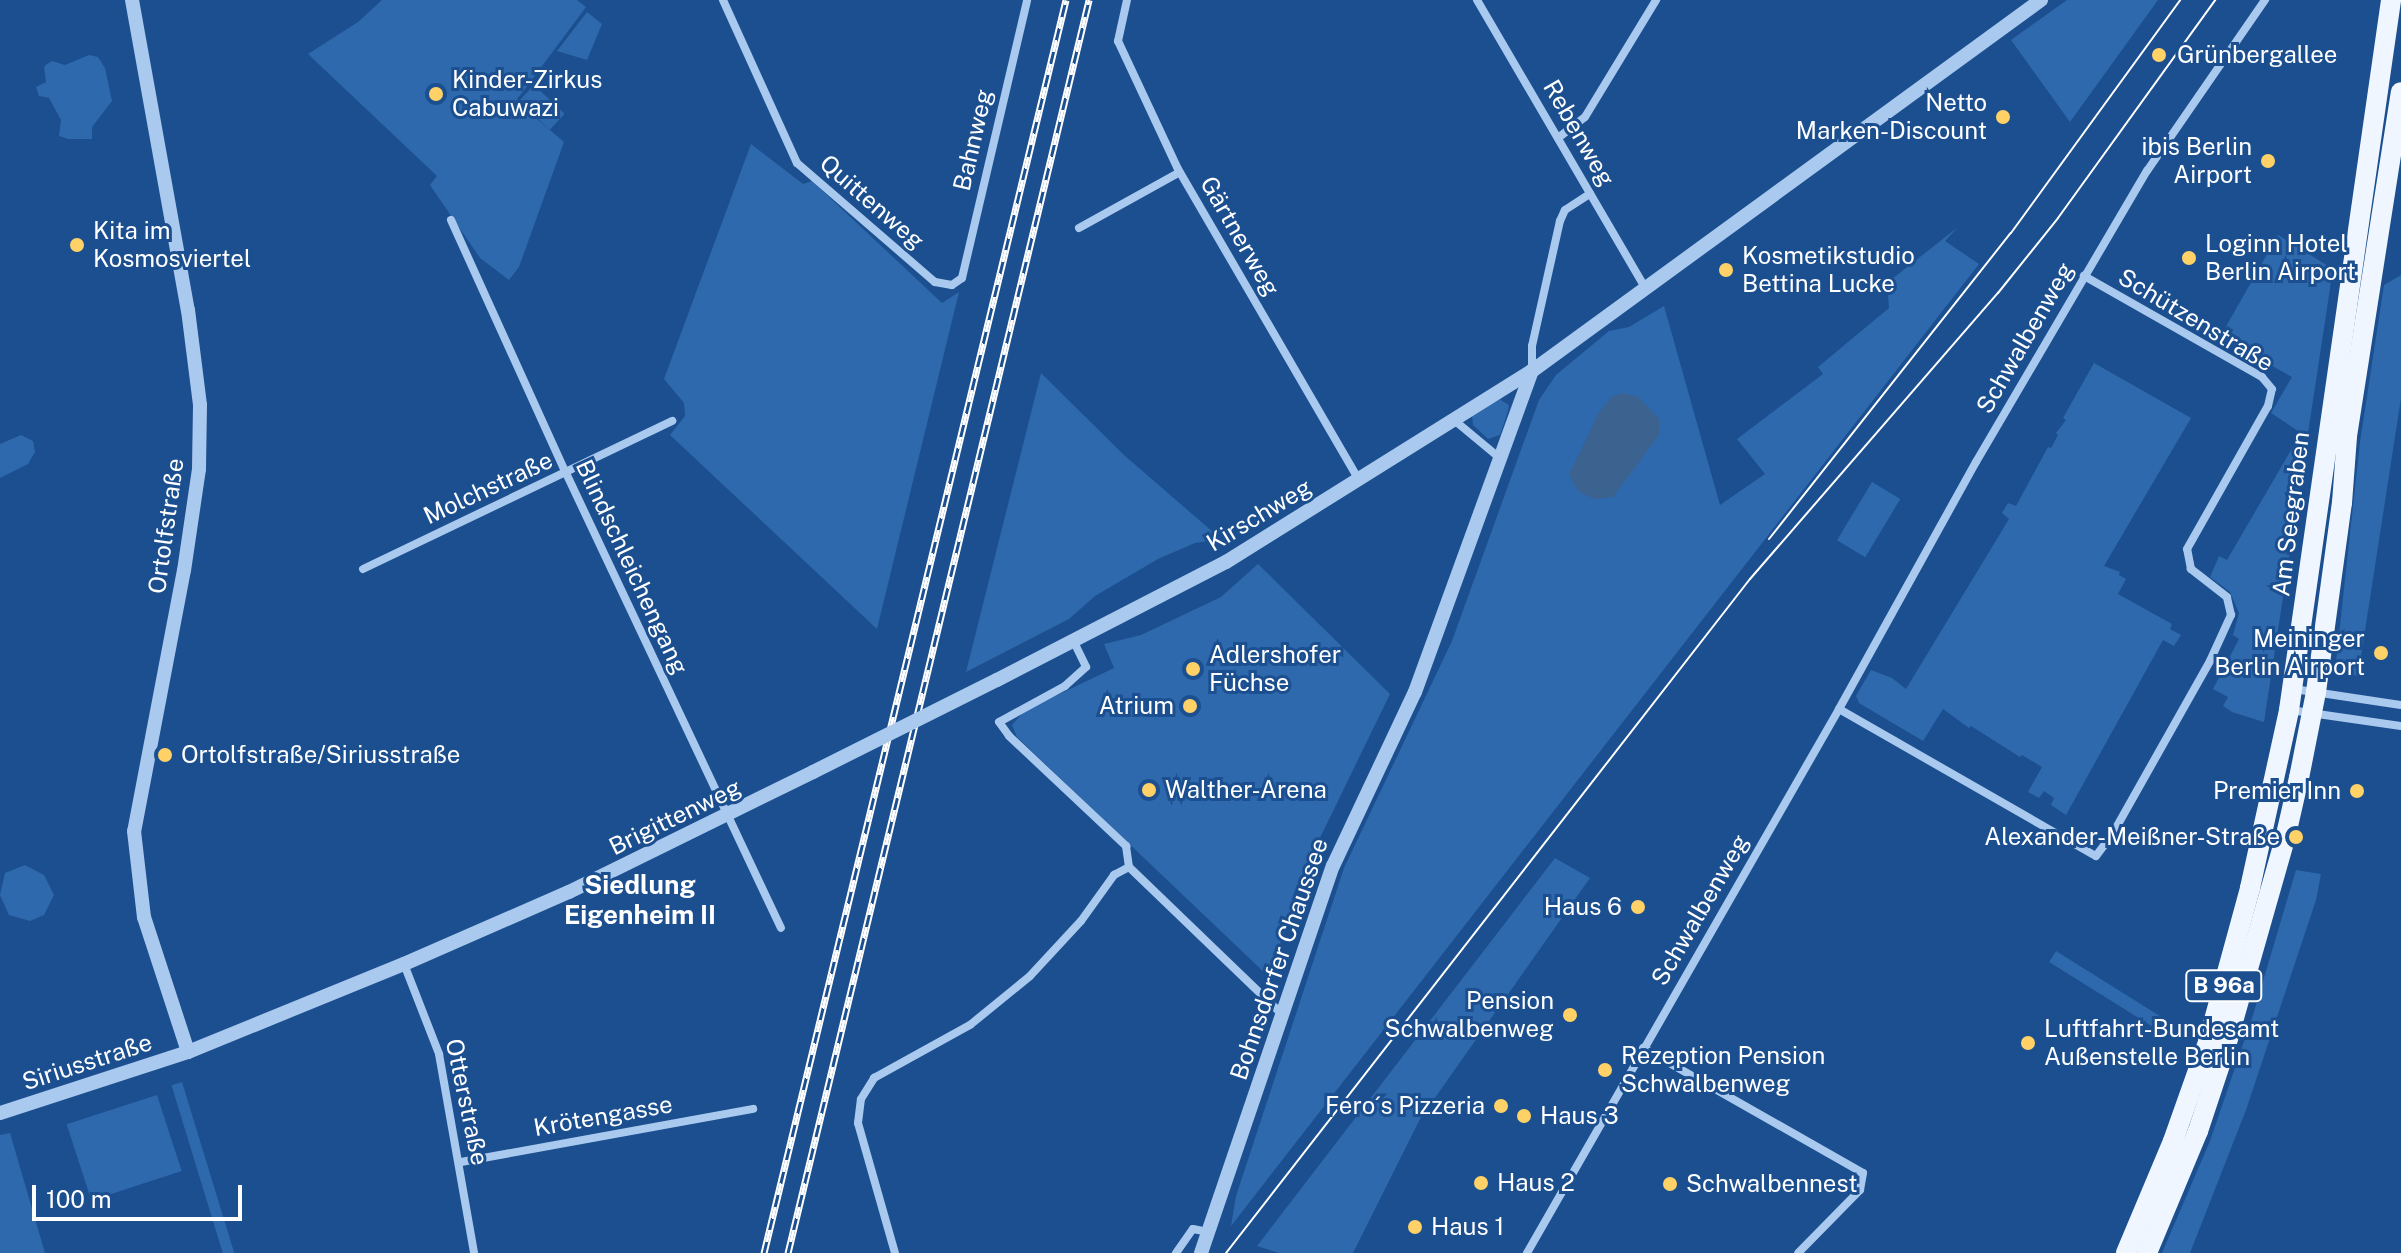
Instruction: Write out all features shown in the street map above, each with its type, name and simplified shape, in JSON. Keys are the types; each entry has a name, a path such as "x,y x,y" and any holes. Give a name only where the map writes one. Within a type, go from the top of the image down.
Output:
{"main road":[{"name":"Am Seegraben","path":"2126,1253 2173,1141 2208,1042 2250,888 2289,710 2391,0"},
{"name":"Am Seegraben","path":"2147,1253 2198,1131 2238,1008 2287,832 2314,702 2342,503 2347,436 2401,92"}],"street":[{"name":"Ortolfstraße","path":"132,0 188,310 200,405 199,469 184,570 134,831 144,917 188,1052"},
{"name":"Quittenweg","path":"723,0 797,163 935,282 952,285"},
{"name":"Bahnweg","path":"952,285 962,278 1027,0"},
{"name":"Gärtnerweg","path":"1127,0 1118,41 1180,172 1360,481"},
{"name":"Rebenweg","path":"1477,0 1645,287"},
{"path":"1558,138 1585,117 1656,0"},
{"path":"1645,287 2041,0"},
{"name":"Schwalbenweg","path":"1527,1253 2084,276 2147,171 2265,0"},
{"path":"1079,228 1180,172"},
{"path":"1532,371 1532,346 1560,221 1565,210 1590,194"},
{"name":"Blindschleichengang","path":"451,220 566,473 781,928"},
{"name":"Schützenstraße","path":"1839,709 2096,856 2112,835 2192,693 2231,615 2227,597 2191,569 2187,549 2190,537 2268,406 2272,389 2262,377 2084,276"},
{"name":"Kirschweg","path":"997,680 1226,562 1360,481 1532,371 1645,287"},
{"name":"Bohnsdorfer Chaussee","path":"1201,1253 1333,866 1415,692 1532,371"},
{"path":"1454,420 1501,459"},
{"name":"Molchstraße","path":"363,569 672,421"},
{"path":"1073,640 1086,667 1065,686 999,722 1009,736 1126,846 1129,867 1282,1014"},
{"name":"Brigittenweg","path":"188,1052 404,964 727,817 997,680"},
{"path":"2293,688 2314,702 2401,726"},
{"path":"2289,710 2314,702 2401,705"},
{"path":"895,1253 858,1123 861,1099 874,1078 970,1025 1030,976 1081,921 1114,875 1129,867"},
{"name":"Otterstraße","path":"404,964 439,1054 461,1162 474,1253"},
{"path":"1643,1048 1863,1173 1864,1183 1798,1253"},
{"name":"Siriusstraße","path":"0,1113 188,1052"},
{"name":"Krötengasse","path":"461,1162 753,1109"},
{"path":"1176,1253 1193,1229 1208,1232"}],"shaded area":[{"name":"Kinder-Zirkus Cabuwazi","path":"382,0 577,0 586,7 516,101 564,142 519,267 509,280 480,258 430,185 437,176 308,54 358,22"},
{"path":"2067,0 2158,0 2070,122 2011,40"},
{"path":"587,12 602,24 587,60 557,51"},
{"path":"89,55 98,57 105,68 112,101 92,127 92,139 68,139 59,136 61,120 49,98 39,96 36,87 46,82 44,67 47,64 52,61 65,65"},
{"path":"534,85 565,114 550,130 519,101"},
{"path":"751,144 803,184 812,181 942,303 959,292 877,629 670,435 685,416 684,403 664,379"},
{"path":"1958,227 1945,241 1979,264 1231,1226 1236,1196 1344,868 1452,641 1539,400 1556,375 1609,331 1629,327 1664,306 1720,505 1765,474 1737,439 1823,374 1818,367 1889,308 1887,283"},
{"path":"2278,235 2333,269 2264,722 2232,712 2223,706 2228,697 2213,689 2239,639 2233,635 2239,613 2230,592 2210,577 2219,556 2227,560 2301,433 2271,413 2292,377 2220,337"},
{"path":"2401,275 2401,398 2358,676 2344,673 2336,662 2360,442 2384,285"},
{"path":"2094,363 2191,418 2104,566 2120,572 2119,575 2126,579 2118,594 2172,624 2170,629 2181,635 2174,646 2163,640 2066,815 2051,805 2054,798 2044,791 2039,798 2028,792 2042,767 1971,726 1969,728 1943,709 1923,741 1859,703 1856,696 1871,670 1892,678 1906,689 2009,519 2002,513 2008,503 2016,506 2048,447 2051,448 2058,435 2056,433 2066,420 2063,418"},
{"path":"1041,373 1124,455 1221,539 1195,543 1158,559 1095,596 1069,619 966,672"},
{"path":"1623,393 1638,397 1659,419 1659,435 1613,497 1594,499 1579,492 1569,475 1598,414 1611,397"},
{"path":"1499,399 1509,405 1508,411 1500,435 1488,439 1473,425 1472,416"},
{"path":"21,435 33,441 35,452 28,464 0,478 0,444"},
{"path":"1872,482 1900,499 1865,557 1837,540"},
{"path":"1258,564 1390,694 1319,840 1268,976 1017,737 1012,725 1024,711 1114,668 1104,644 1141,635 1221,597"},
{"path":"1555,858 1590,878 1420,1119 1353,1253 1279,1253 1257,1246"},
{"path":"25,865 44,875 54,895 44,915 30,921 9,915 0,895 5,873"},
{"path":"2296,870 2321,874 2316,900 2246,1110 2190,1253 2162,1253 2210,1141 2253,1015"},
{"path":"2056,951 2159,1016 2153,1027 2049,962"},
{"path":"182,1082 234,1253 223,1253 171,1085"},
{"path":"157,1095 182,1171 91,1200 67,1124"},
{"path":"10,1133 45,1253 0,1253 0,1135"}],"tram line":[{"path":"1769,539 2011,233 2180,0"},
{"path":"1226,1253 1750,579 1998,293 2058,218 2215,0"}],"railway":[{"path":"764,1253 1066,0"},
{"path":"788,1253 1089,0"}],"place":[{"name":"Grünbergallee","path":"2159,55"},
{"name":"Kinder-Zirkus Cabuwazi","path":"436,94"},
{"name":"Netto Marken-Discount","path":"2003,117"},
{"name":"ibis Berlin Airport","path":"2268,161"},
{"name":"Kita im Kosmosviertel","path":"77,245"},
{"name":"Loginn Hotel Berlin Airport","path":"2189,258"},
{"name":"Kosmetikstudio Bettina Lucke","path":"1726,270"},
{"name":"Meininger Berlin Airport","path":"2381,653"},
{"name":"Adlershofer Füchse","path":"1193,669"},
{"name":"Atrium","path":"1190,706"},
{"name":"Ortolfstraße/Siriusstraße","path":"165,755"},
{"name":"Walther-Arena","path":"1149,790"},
{"name":"Premier Inn","path":"2357,791"},
{"name":"Alexander-Meißner-Straße","path":"2296,837"},
{"name":"Haus 6","path":"1638,907"},
{"name":"Pension Schwalbenweg","path":"1570,1015"},
{"name":"Luftfahrt-Bundesamt Außenstelle Berlin","path":"2028,1043"},
{"name":"Rezeption Pension Schwalbenweg","path":"1605,1070"},
{"name":"Fero´s Pizzeria","path":"1501,1106"},
{"name":"Haus 3","path":"1524,1116"},
{"name":"Haus 2","path":"1481,1183"},
{"name":"Schwalbennest","path":"1670,1184"},
{"name":"Haus 1","path":"1415,1227"}],"district":[{"name":"Siedlung Eigenheim II","path":"640,900"}]}
